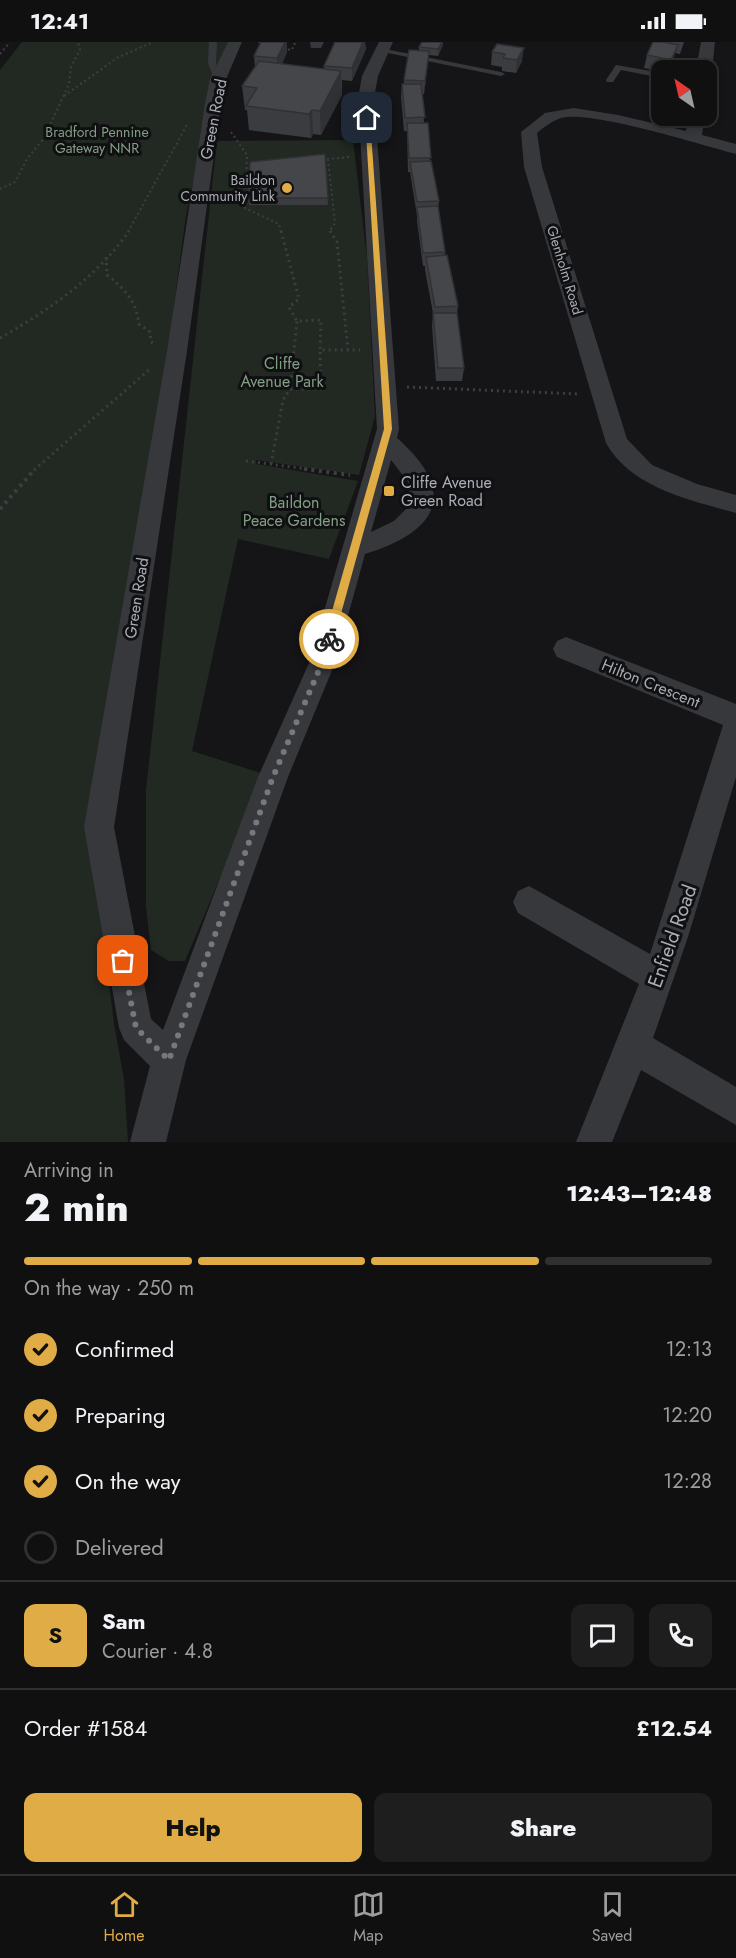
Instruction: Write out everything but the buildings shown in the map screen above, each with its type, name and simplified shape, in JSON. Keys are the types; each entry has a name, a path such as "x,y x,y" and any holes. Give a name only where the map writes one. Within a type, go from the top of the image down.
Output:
{"street":[{"name":"Green Road","path":"169,1060 136,1028 99,827 177,351 213,104 218,79 236,42"},
{"path":"705,60 708,42"},
{"path":"148,1142 169,1060 273,777 322,663 388,429 366,98 370,76 385,45"},
{"name":"Glenholm Road","path":"693,139 594,116 562,113 540,121 529,132 533,167 617,443 644,471 692,491 736,504"},
{"path":"695,126 693,139 736,149"},
{"path":"355,547 404,528 418,512 423,486 416,469 385,441"},
{"name":"Hilton Crescent","path":"566,650 736,717"},
{"name":"Enfield Road","path":"594,1142 658,977 730,772 736,726"},
{"path":"529,902 658,977"},
{"path":"633,1045 736,1107"}],"lane":[{"path":"213,42 212,63 218,79"},
{"path":"385,45 501,74"},
{"path":"610,80 619,67 651,74"}],"path":[{"path":"0,54 10,42"},
{"path":"0,189 15,182 27,159 44,138 69,84 71,68 80,50 78,42"},
{"path":"64,96 117,58 153,42"},
{"path":"281,49 292,50 294,44 316,44"},
{"path":"0,338 69,297 92,275 123,240 138,217 187,123 213,104"},
{"path":"247,155 245,208 279,224 299,299 289,307 297,321 290,389 283,400 271,464"},
{"path":"316,160 328,159 335,223 329,232 337,242 348,350"},
{"path":"246,166 258,165"},
{"path":"106,257 107,275 130,292 138,307 139,324 150,332 151,342 161,348 177,351"},
{"path":"290,389 321,389 321,320 297,321"},
{"path":"321,350 383,350"},
{"path":"0,509 44,459 126,388 177,351"},
{"path":"385,386 603,396"},
{"path":"246,461 374,479"}],"green space":[{"name":"Bradford Pennine Gateway NNR","path":"22,42 228,42 217,69 186,215 151,480 91,830 114,1024 124,1079 128,1142 0,1142 0,70"},
{"path":"353,140 367,258 375,416 359,475 256,460 256,464 358,481 329,559 238,539 192,751 264,774 185,961 169,961 151,950 146,906 146,790 217,141"}],"way so far":[{"path":"123,961 136,1028 169,1060 273,777 322,663 329,639"}],"place":[{"name":"Baildon Community Link","path":"287,188"},
{"name":"Cliffe Avenue Green Road","path":"389,491"}],"route":[{"path":"329,639 388,429 367,118"}],"park label":[{"name":"Cliffe Avenue Park","path":"282,372"},
{"name":"Baildon Peace Gardens","path":"294,511"}]}
